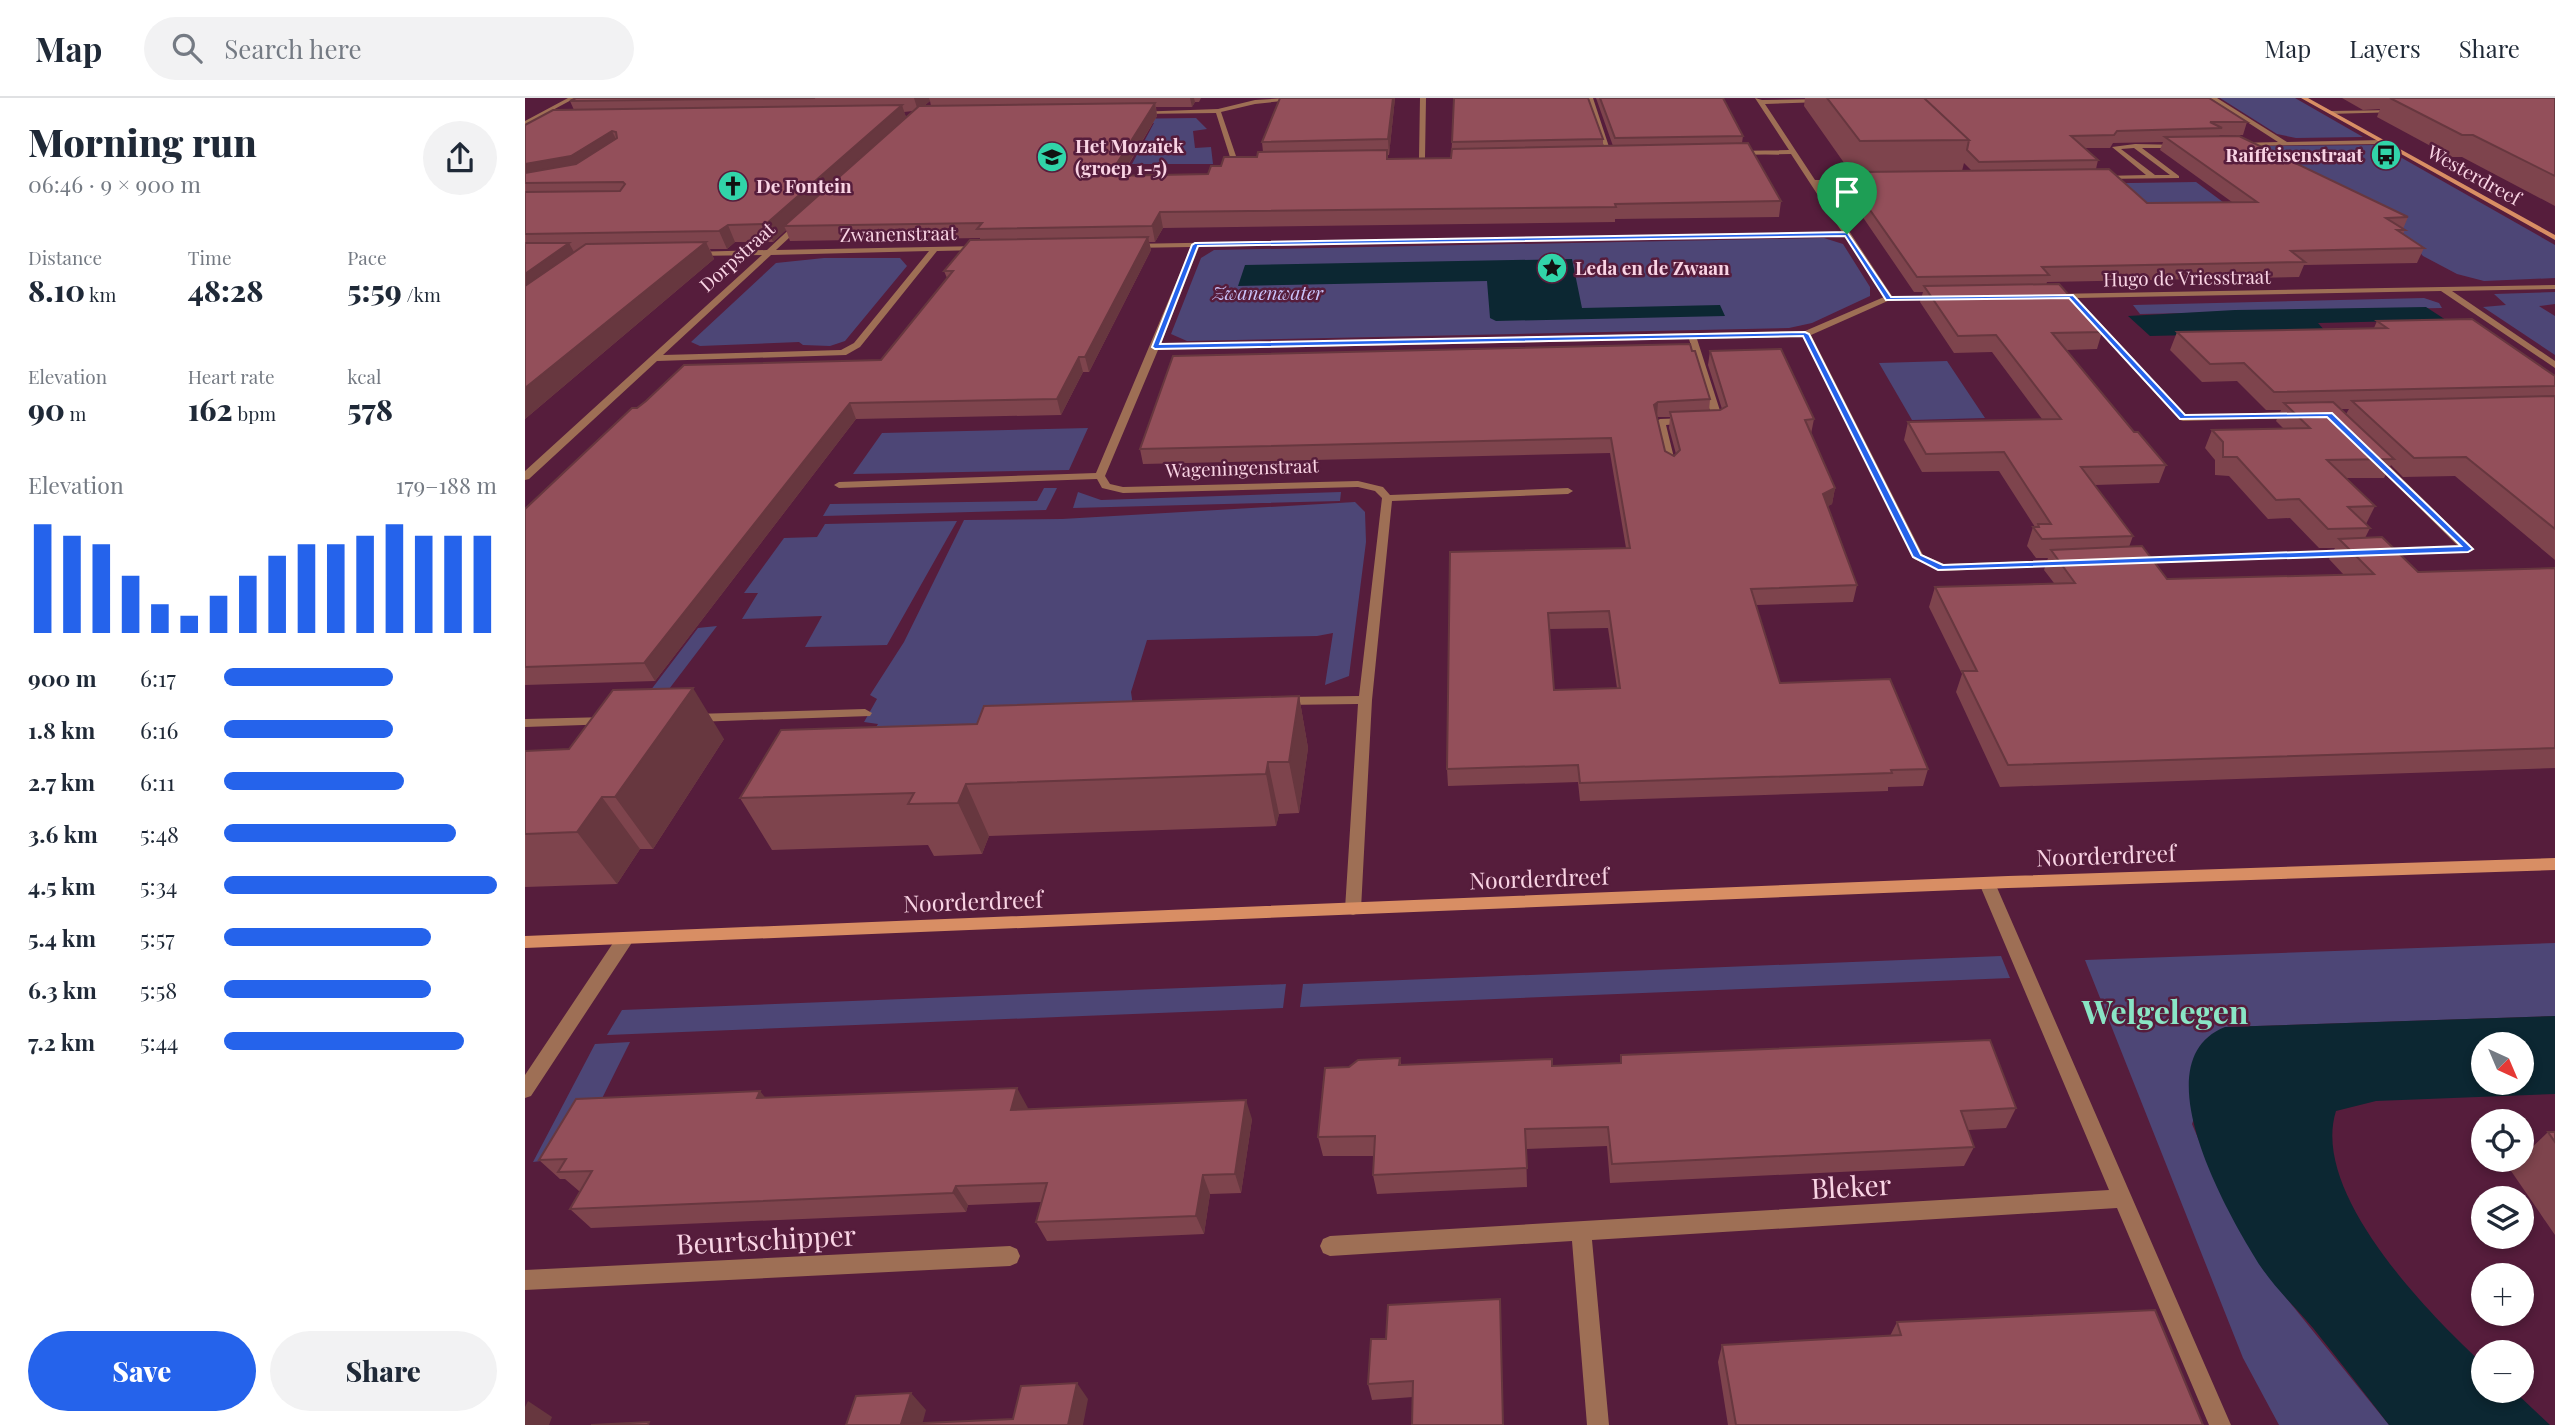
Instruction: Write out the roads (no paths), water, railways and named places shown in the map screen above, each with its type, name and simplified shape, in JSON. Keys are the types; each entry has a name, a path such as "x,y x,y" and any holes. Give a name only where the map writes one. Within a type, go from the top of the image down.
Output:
{"street":[{"path":"526,122 572,98"},
{"path":"1422,158 1423,98"},
{"path":"1590,98 1610,155"},
{"path":"2213,98 2285,144"},
{"name":"Westerdreef","path":"2304,98 2555,238"},
{"path":"1124,113 1218,111 1264,101 1303,99"},
{"path":"1760,100 1824,100"},
{"path":"1760,100 1889,299"},
{"path":"1218,111 1233,157 1241,161 1259,162"},
{"path":"2331,113 2408,112"},
{"path":"526,122 544,121"},
{"path":"2230,145 2383,142"},
{"path":"2154,178 2115,147 2189,145"},
{"path":"2093,178 2177,177 2134,146"},
{"path":"1729,153 1794,152"},
{"path":"1599,155 1623,155"},
{"path":"1412,159 1435,158"},
{"path":"1813,182 1880,181"},
{"name":"Dorpstraat","path":"526,474 806,219"},
{"path":"1123,246 1847,234"},
{"path":"1100,476 1195,245"},
{"name":"Zwanenstraat","path":"769,253 988,248"},
{"path":"652,358 843,353 857,345 935,249"},
{"path":"688,254 769,253"},
{"path":"2443,289 2555,287"},
{"path":"2443,289 2555,365"},
{"name":"Hugo de Vriesstraat","path":"2043,297 2443,289"},
{"path":"2071,296 2183,418 2307,415"},
{"path":"1155,347 1805,334 1889,299 1946,298"},
{"path":"1805,334 1917,557 1942,568 2079,563"},
{"path":"1671,466 1660,422 1718,421 1692,336"},
{"path":"2366,450 2468,549 2372,552"},
{"name":"Wageningenstraat","path":"839,485 1100,476 1105,486 1123,490 1358,484 1379,489 1387,498 1569,491"},
{"path":"1353,909 1365,700 1387,498"},
{"path":"2120,561 2358,553"},
{"path":"1263,701 1365,700"},
{"path":"677,718 865,713"},
{"path":"525,723 624,720"},
{"name":"Noorderdreef","path":"525,942 1987,883 2555,863"},
{"path":"1987,883 2220,1425"},
{"path":"525,1090 625,939"},
{"name":"Bleker","path":"1330,1246 2123,1198"},
{"path":"1581,1231 1598,1425"},
{"name":"Beurtschipper","path":"525,1280 1010,1256"}],"water":[{"path":"1572,259 1582,308 1720,305 1725,316 1496,321 1490,318 1487,281 1238,286 1245,265"},
{"path":"2426,307 2446,320 2318,323 2326,332 2150,336 2128,316 2235,310"},
{"path":"2555,1016 2555,1094 2534,1095 2534,1032 2471,1032 2471,1096 2504,1096 2376,1101 2336,1111 2333,1143 2340,1178 2357,1214 2379,1249 2405,1283 2471,1353 2471,1403 2527,1403 2550,1425 2389,1425 2261,1267 2230,1213 2199,1141 2190,1105 2190,1072 2201,1045 2225,1027"}],"place":[{"name":"Raiffeisenstraat","path":"2386,155"},
{"name":"Het Mozaïek (groep 1-5)","path":"1052,157"},
{"name":"De Fontein","path":"733,186"},
{"name":"Leda en de Zwaan","path":"1552,268"}],"district":[{"name":"Welgelegen","path":"2165,1013"}],"park label":[{"name":"Zwanenwater","path":"1268,293"}]}
